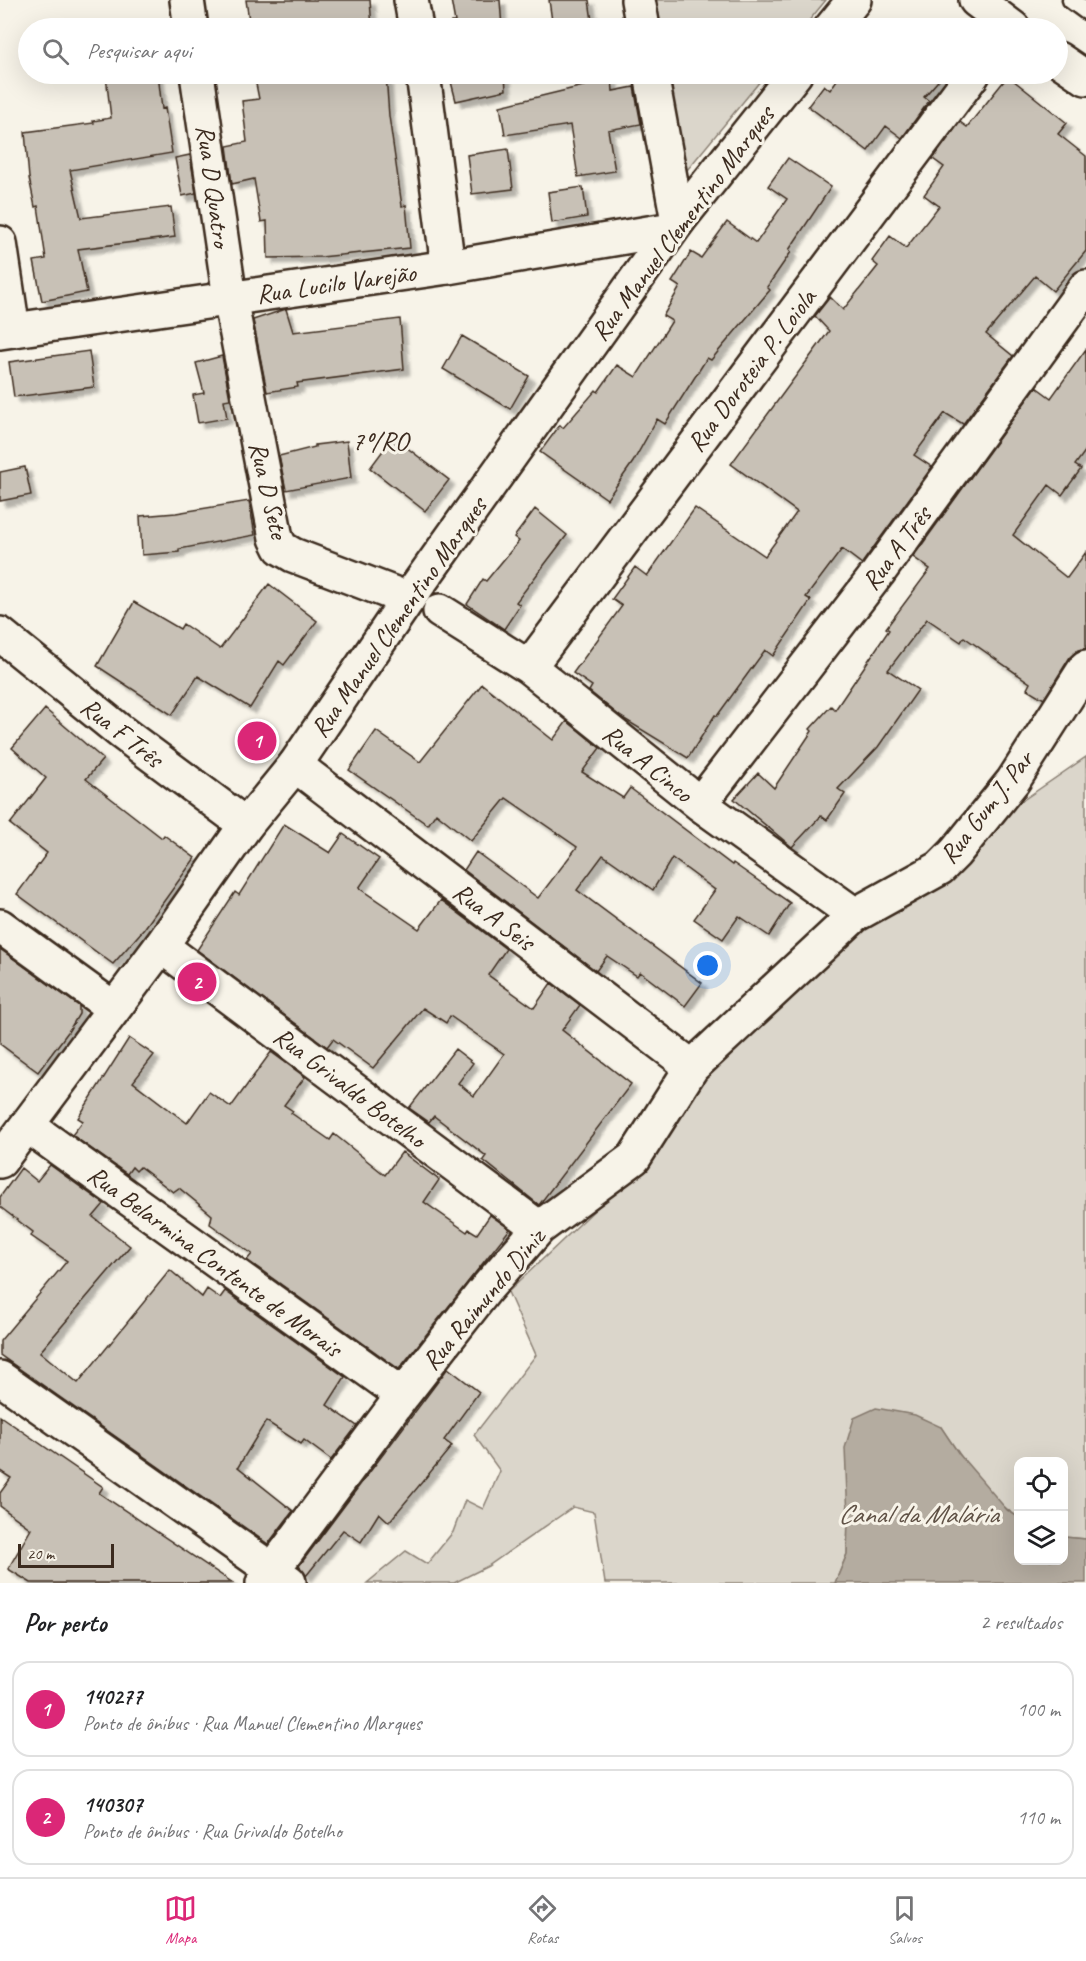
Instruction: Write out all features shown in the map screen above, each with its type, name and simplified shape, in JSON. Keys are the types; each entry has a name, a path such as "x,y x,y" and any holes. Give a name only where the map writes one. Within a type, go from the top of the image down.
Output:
{"main road":[{"path":"187,0 190,18"},
{"path":"411,0 414,18"},
{"path":"638,0 641,18"},
{"path":"839,18 854,0"},
{"path":"976,0 998,18"},
{"path":"1068,66 1086,78"},
{"name":"Rua D Quatro","path":"198,84 230,298"},
{"path":"424,84 448,267"},
{"path":"653,84 675,225"},
{"name":"Rua Manuel Clementino Marques","path":"0,1161 28,1126 112,1008 162,946 246,825 295,765 408,599 675,225 787,84"},
{"name":"Rua Doroteia P. Loiola","path":"529,667 966,84"},
{"name":"Rua Lucilo Varejão","path":"7,331 448,267 675,225"},
{"path":"0,243 7,331"},
{"name":"Rua A Três","path":"700,804 878,573 1086,287"},
{"name":"Rua D Sete","path":"230,298 279,543 293,555 408,599"},
{"name":"Rua A Cinco","path":"440,611 529,667 700,804 855,915"},
{"name":"Rua F Três","path":"0,634 121,732 246,825"},
{"name":"Rua Gum J. Par","path":"855,915 934,871 955,854 1013,781 1086,667"},
{"name":"Rua A Seis","path":"295,765 692,1067"},
{"name":"Rua Raimundo Diniz","path":"276,1578 403,1395 485,1290 539,1228 634,1158 692,1067 855,915"},
{"path":"0,926 112,1008"},
{"name":"Rua Grivaldo Botelho","path":"162,946 539,1228"},
{"name":"Rua Belarmina Contente de Morais","path":"28,1126 403,1395"},
{"path":"0,1378 276,1578"}],"lane":[{"path":"1071,0 1086,11"}],"shaded area":[{"path":"656,0 826,0 811,18 659,18"},
{"path":"669,84 758,84 683,175"},
{"path":"1086,757 1086,1539 1068,1537 1068,1457 1014,1457 1014,1514 986,1488 941,1427 848,1518 847,1554 835,1583 605,1583 594,1512 573,1507 488,1566 454,1583 367,1583 406,1551 427,1564 453,1532 465,1500 483,1509 500,1471 474,1435 536,1355 508,1292 659,1149 701,1080 837,948 888,911 962,864 1016,805"}],"water":[{"name":"Canal da Malária","path":"876,1408 915,1415 941,1427 959,1454 1007,1510 1014,1514 1014,1565 1068,1565 1068,1537 1086,1539 1086,1583 835,1583 847,1554 845,1448 854,1418"}],"building":[{"path":"246,0 370,0 371,18 249,18"},
{"path":"451,0 500,0 501,18 454,18"},
{"path":"549,0 589,0 592,18 552,18"},
{"path":"107,84 159,84 172,153 70,170 81,218 171,207 175,237 78,249 87,292 42,301 34,261 46,259 38,206 35,207 29,178 25,132 94,123 93,121 111,118"},
{"path":"256,84 387,84 389,116 402,206 406,205 410,248 321,257 268,258 267,221 261,222 254,179 232,184 227,146 247,142 242,101 259,99"},
{"path":"452,84 506,84 506,90 456,101"},
{"path":"591,84 612,84 613,91 634,87 641,124 608,130 615,171 578,177 570,125 505,135 500,106"},
{"path":"834,84 935,84 924,97 929,101 902,138 886,126 868,151 808,106 824,85 830,90"},
{"path":"1002,84 1018,84 1067,123 1058,134 1086,156 1086,251 1053,291 1035,276 986,334 1013,356 963,424 945,413 914,455 932,467 862,564 842,549 806,597 811,600 773,656 765,650 717,716 715,715 688,758 621,717 589,691 592,686 573,673 622,606 612,599 635,567 647,576 695,508 765,556 797,512 731,464 829,331 815,316 830,297 843,310 878,266 872,261 890,236 906,248 939,206 924,195 944,167 933,159 960,122 967,127"},
{"path":"508,149 513,189 472,194 467,155"},
{"path":"190,155 196,193 182,196 175,158"},
{"path":"788,158 831,187 767,287 770,290 711,360 707,358 665,424 657,419 633,462 607,499 540,452 560,425 563,428 596,390 598,392 617,365 636,377 672,321 663,316 680,287 672,282 691,252 701,258 727,222 756,243 787,199 768,186"},
{"path":"583,187 587,217 552,223 548,192"},
{"path":"286,309 293,332 400,319 404,369 297,383 298,387 267,392 253,320"},
{"path":"462,336 529,376 510,409 443,369"},
{"path":"1086,349 1086,450 1075,465 1081,469 1062,495 1049,485 1013,535 1067,578 1086,552 1086,648 1070,657 1044,699 1027,689 1030,683 964,637 961,642 927,619 888,670 918,690 878,747 838,789 845,794 827,820 821,816 792,847 734,799 758,773 774,788 812,731 810,729 831,706 835,710 889,630 886,628 930,569 913,557 1036,387 1051,398"},
{"path":"89,351 94,387 14,397 9,362"},
{"path":"222,356 230,399 224,400 227,418 198,423 193,395 204,393 196,363"},
{"path":"393,437 449,480 425,511 370,468"},
{"path":"347,441 351,478 286,490 279,456 315,447 315,445"},
{"path":"25,467 31,495 0,501 0,472"},
{"path":"249,501 255,535 179,549 179,552 142,555 140,516 176,513"},
{"path":"535,509 567,535 516,602 520,605 504,629 467,604 483,579 486,581 519,541 514,537"},
{"path":"269,584 317,621 284,665 279,661 250,708 198,676 172,715 97,666 134,602 180,629 183,624 220,649"},
{"path":"482,684 553,740 567,721 600,748 582,772 623,798 630,788 732,865 733,863 790,903 769,936 739,916 723,939 694,919 715,890 672,858 653,890 603,855 577,890 702,983 685,1006 640,972 637,976 607,956 596,971 464,870 476,852 538,898 577,847 506,798 471,841 436,813 428,825 349,770 376,731 420,762"},
{"path":"45,709 103,759 86,779 162,838 164,835 195,858 144,929 113,964 17,894 47,853 10,824 46,778 12,748"},
{"path":"284,824 330,853 343,834 379,859 359,888 419,929 441,900 506,949 488,975 534,1008 551,983 580,1005 562,1030 631,1084 539,1205 483,1160 486,1156 434,1116 429,1122 409,1108 455,1049 473,1063 458,1083 474,1096 504,1054 450,1016 446,1023 423,1008 373,1068 333,1039 327,1047 197,950 235,892 239,895"},
{"path":"0,949 79,1006 79,1014 68,1032 38,1072 0,1044"},
{"path":"129,1038 154,1055 133,1082 187,1123 209,1092 231,1107 271,1052 305,1077 284,1105 293,1111 291,1113 330,1140 334,1134 385,1175 402,1152 439,1180 424,1202 467,1232 469,1229 477,1234 490,1215 510,1229 399,1369 247,1260 252,1254 210,1224 212,1215 179,1188 173,1192 140,1167 136,1171 132,1167 127,1174 72,1135 83,1121 78,1118"},
{"path":"50,1165 104,1204 93,1217 130,1246 40,1352 78,1383 170,1270 202,1297 207,1289 220,1298 225,1291 345,1377 327,1405 357,1426 331,1460 304,1440 301,1444 266,1421 238,1467 293,1511 268,1544 0,1355 0,1341 67,1261 31,1236 33,1232 0,1207 0,1197 21,1168 37,1181"},
{"path":"448,1368 479,1392 444,1440 452,1446 389,1522 379,1513 361,1542 343,1530 306,1576 299,1566"},
{"path":"0,1416 103,1487 99,1493 233,1583 31,1583 8,1569 31,1529 0,1506 0,1493 11,1478 0,1471"}],"place":[{"name":"140277","path":"257,741"},
{"name":"140307","path":"197,982"}],"district":[{"name":"7º/RO","path":"380,441"}]}
